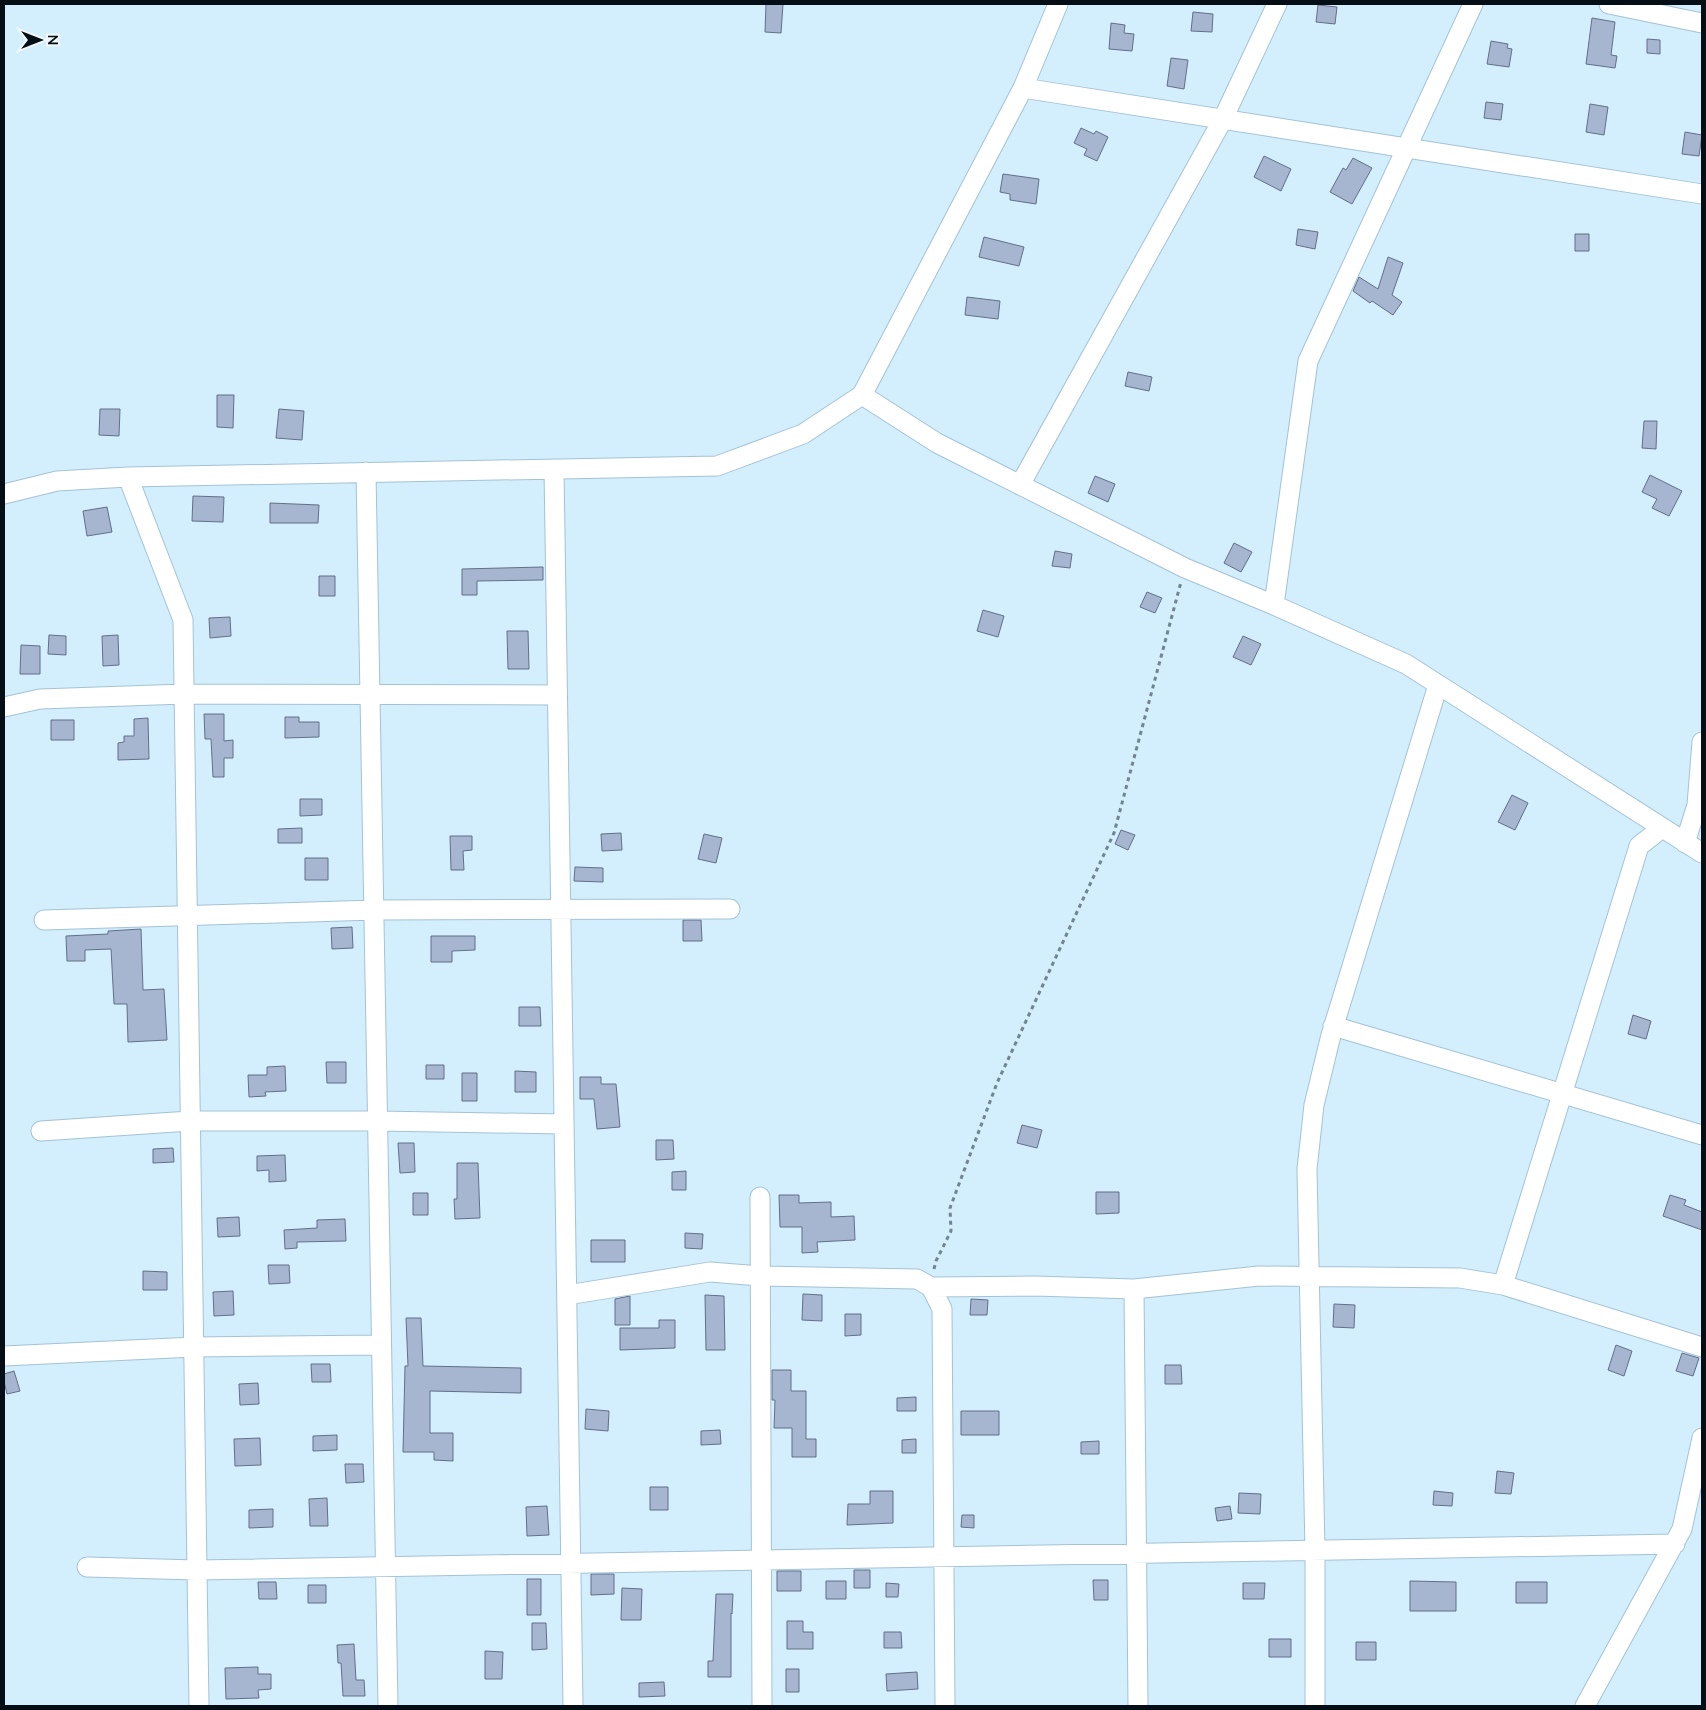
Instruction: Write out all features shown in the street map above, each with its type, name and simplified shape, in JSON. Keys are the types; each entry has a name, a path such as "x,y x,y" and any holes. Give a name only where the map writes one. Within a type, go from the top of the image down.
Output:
{"street":[{"path":"4,494 57,482 128,477 717,466 803,434 862,395 1023,88 1058,4"},
{"path":"1020,485 1223,119 1277,4"},
{"path":"1274,605 1308,361 1473,4"},
{"path":"1609,4 1702,24"},
{"path":"1023,88 1702,194"},
{"path":"862,395 937,443 1185,568 1274,605 1406,664 1702,853"},
{"path":"554,469 573,1706"},
{"path":"366,472 388,1706"},
{"path":"128,477 182,620 199,1706"},
{"path":"1315,1706 1315,1550 1308,1168 1314,1105 1333,1026 1438,685"},
{"path":"4,707 40,699 184,694 557,695"},
{"path":"1685,843 1697,805 1702,742"},
{"path":"1503,1285 1639,846 1662,828"},
{"path":"44,920 186,914 374,910 730,909"},
{"path":"1333,1026 1702,1135"},
{"path":"41,1131 190,1122 377,1121 564,1124"},
{"path":"760,1197 762,1706"},
{"path":"566,1295 710,1272 760,1276 917,1280 931,1287 1035,1286 1134,1288 1259,1276 1460,1278 1503,1285 1702,1347"},
{"path":"931,1287 942,1309 945,1706"},
{"path":"1134,1288 1138,1706"},
{"path":"4,1356 194,1347 381,1345"},
{"path":"1585,1706 1682,1529 1702,1438"},
{"path":"88,1567 197,1570 1674,1544"}],"path":[{"path":"931,1287 936,1261 951,1231 950,1208 997,1083 1114,833 1185,568"}],"building":[{"path":"766,4 783,4 781,33 765,32"},
{"path":"1318,5 1337,7 1335,24 1316,22"},
{"path":"1193,12 1213,14 1212,32 1191,31"},
{"path":"1592,18 1615,22 1611,55 1617,56 1615,68 1586,64"},
{"path":"1111,23 1125,25 1124,33 1134,34 1132,51 1109,49"},
{"path":"1647,39 1660,40 1660,54 1647,53"},
{"path":"1491,41 1508,44 1507,48 1512,49 1509,67 1487,64"},
{"path":"1171,58 1188,60 1184,89 1167,86"},
{"path":"1486,102 1503,104 1501,120 1484,118"},
{"path":"1590,104 1608,107 1604,135 1586,132"},
{"path":"1081,128 1094,134 1096,131 1108,137 1097,161 1084,155 1087,149 1074,143"},
{"path":"1685,132 1702,135 1699,156 1682,154"},
{"path":"1264,156 1291,169 1281,191 1254,177"},
{"path":"1353,158 1372,168 1352,204 1330,192 1343,168 1346,170"},
{"path":"1003,174 1039,179 1036,204 1010,200 1010,194 1000,192"},
{"path":"1298,229 1318,232 1315,249 1296,245"},
{"path":"1575,234 1589,234 1589,251 1575,251"},
{"path":"984,237 1024,247 1019,266 979,257"},
{"path":"1388,257 1403,263 1392,295 1402,302 1393,315 1372,301 1370,303 1353,291 1359,277 1378,289"},
{"path":"967,297 1000,301 998,319 965,315"},
{"path":"1128,372 1152,377 1149,391 1125,386"},
{"path":"217,395 234,395 233,428 217,427"},
{"path":"100,409 120,409 119,436 99,435"},
{"path":"279,409 304,411 302,440 276,438"},
{"path":"1644,421 1657,421 1656,449 1642,448"},
{"path":"1650,475 1682,491 1669,516 1652,508 1657,499 1642,492"},
{"path":"1095,476 1115,484 1108,502 1088,493"},
{"path":"193,496 224,497 223,522 192,521"},
{"path":"270,503 319,505 318,523 270,523"},
{"path":"107,507 112,532 87,536 83,511"},
{"path":"1234,543 1252,552 1241,572 1224,563"},
{"path":"1055,551 1072,554 1070,568 1052,566"},
{"path":"543,567 543,580 477,581 477,595 462,595 462,569"},
{"path":"319,576 335,576 335,596 319,596"},
{"path":"1147,592 1162,598 1155,613 1140,607"},
{"path":"983,610 1004,616 998,637 977,631"},
{"path":"230,617 231,636 210,638 209,618"},
{"path":"507,631 528,631 529,669 508,669"},
{"path":"49,635 66,636 66,655 48,654"},
{"path":"118,635 119,665 103,666 102,636"},
{"path":"1243,636 1261,644 1251,665 1233,657"},
{"path":"21,645 40,646 40,674 20,674"},
{"path":"204,714 224,714 224,741 233,740 233,758 224,758 224,777 213,777 211,739 205,739"},
{"path":"285,717 299,717 299,722 319,722 319,737 285,738"},
{"path":"148,718 149,759 118,760 118,743 124,742 124,736 134,736 134,719"},
{"path":"51,720 74,720 74,740 51,740"},
{"path":"1512,795 1528,803 1515,830 1498,822"},
{"path":"300,799 322,799 322,815 300,816"},
{"path":"302,828 302,843 278,843 278,829"},
{"path":"1121,830 1135,835 1128,850 1115,844"},
{"path":"621,833 622,850 602,851 601,834"},
{"path":"704,834 722,838 716,863 698,859"},
{"path":"450,836 472,836 472,850 463,851 464,870 451,870"},
{"path":"305,858 328,858 328,880 305,880"},
{"path":"575,867 603,868 603,882 574,881"},
{"path":"683,920 701,920 702,941 683,941"},
{"path":"352,927 353,948 332,949 331,928"},
{"path":"141,929 143,990 164,989 167,1040 128,1042 127,1004 114,1004 111,949 85,950 85,961 67,961 66,936 108,934 108,931"},
{"path":"431,936 475,936 475,950 452,951 452,962 431,962"},
{"path":"519,1007 540,1007 541,1026 519,1026"},
{"path":"1633,1015 1651,1021 1646,1039 1628,1034"},
{"path":"326,1062 346,1062 346,1083 327,1083"},
{"path":"426,1065 444,1065 444,1079 426,1079"},
{"path":"285,1066 286,1091 265,1092 266,1096 249,1097 248,1075 267,1075 267,1067"},
{"path":"515,1071 536,1072 536,1092 515,1092"},
{"path":"462,1073 477,1073 477,1101 462,1101"},
{"path":"580,1077 601,1077 601,1084 616,1084 620,1127 597,1129 594,1099 580,1099"},
{"path":"1022,1125 1042,1130 1037,1148 1017,1143"},
{"path":"656,1140 673,1140 674,1159 656,1160"},
{"path":"398,1143 414,1143 415,1172 400,1173"},
{"path":"173,1148 174,1162 153,1163 153,1149"},
{"path":"285,1155 286,1181 269,1182 269,1170 257,1171 257,1156"},
{"path":"457,1163 478,1163 480,1218 455,1219 454,1199 457,1199"},
{"path":"686,1171 686,1190 672,1190 672,1172"},
{"path":"1096,1192 1119,1192 1119,1213 1096,1214"},
{"path":"413,1193 428,1193 428,1215 413,1215"},
{"path":"779,1195 799,1195 799,1203 831,1202 831,1217 854,1216 855,1240 817,1242 818,1252 802,1253 802,1227 780,1227"},
{"path":"1670,1195 1686,1200 1684,1205 1702,1212 1702,1230 1663,1216"},
{"path":"239,1217 240,1236 218,1237 217,1218"},
{"path":"345,1219 346,1241 297,1242 297,1248 285,1249 284,1230 317,1228 317,1220"},
{"path":"685,1233 703,1234 702,1249 685,1248"},
{"path":"591,1240 625,1240 625,1262 591,1262"},
{"path":"268,1265 289,1265 290,1283 269,1284"},
{"path":"143,1271 167,1272 167,1290 143,1290"},
{"path":"233,1291 234,1315 214,1316 213,1292"},
{"path":"803,1294 822,1295 822,1321 802,1320"},
{"path":"705,1295 724,1296 725,1350 706,1350"},
{"path":"630,1296 630,1325 615,1325 615,1299"},
{"path":"971,1299 988,1300 987,1315 970,1315"},
{"path":"1334,1304 1355,1305 1354,1328 1333,1327"},
{"path":"845,1314 861,1314 861,1335 845,1336"},
{"path":"406,1318 421,1318 423,1366 521,1368 521,1393 430,1391 430,1433 453,1433 453,1461 434,1460 434,1452 403,1452 405,1366 408,1366"},
{"path":"659,1320 675,1320 675,1348 620,1350 620,1328 659,1328"},
{"path":"1616,1345 1632,1351 1624,1376 1608,1370"},
{"path":"1682,1353 1699,1358 1693,1376 1676,1371"},
{"path":"311,1364 330,1364 331,1382 312,1382"},
{"path":"1165,1365 1181,1365 1182,1384 1165,1384"},
{"path":"772,1370 791,1370 791,1391 806,1391 806,1439 816,1439 816,1457 792,1457 792,1428 774,1428 775,1400 772,1400"},
{"path":"14,1371 20,1391 7,1394 4,1374"},
{"path":"258,1383 259,1404 240,1405 239,1384"},
{"path":"916,1397 916,1411 897,1411 897,1398"},
{"path":"586,1409 609,1411 608,1431 585,1429"},
{"path":"961,1411 999,1411 999,1435 961,1435"},
{"path":"720,1430 721,1444 701,1445 701,1431"},
{"path":"337,1435 337,1450 313,1451 313,1436"},
{"path":"260,1438 261,1465 235,1466 234,1439"},
{"path":"916,1439 916,1453 902,1453 902,1440"},
{"path":"1099,1441 1099,1454 1081,1454 1081,1442"},
{"path":"345,1464 363,1464 364,1482 346,1483"},
{"path":"1497,1471 1514,1473 1511,1494 1495,1493"},
{"path":"650,1487 668,1487 668,1510 650,1510"},
{"path":"870,1491 893,1491 893,1523 847,1525 848,1504 870,1504"},
{"path":"1434,1491 1453,1493 1452,1506 1433,1505"},
{"path":"1239,1493 1261,1494 1260,1514 1238,1513"},
{"path":"327,1498 328,1526 310,1526 309,1499"},
{"path":"547,1506 549,1535 527,1536 526,1507"},
{"path":"1230,1506 1232,1519 1217,1521 1215,1508"},
{"path":"273,1509 273,1527 249,1528 249,1510"},
{"path":"962,1515 974,1515 974,1528 961,1527"},
{"path":"854,1570 870,1570 870,1588 854,1588"},
{"path":"777,1571 801,1571 801,1591 777,1591"},
{"path":"591,1574 614,1574 614,1594 591,1595"},
{"path":"527,1579 541,1579 541,1615 527,1615"},
{"path":"1093,1580 1108,1580 1108,1600 1094,1600"},
{"path":"826,1581 846,1581 846,1599 826,1599"},
{"path":"1410,1581 1456,1582 1456,1611 1410,1611"},
{"path":"258,1582 276,1582 277,1599 259,1599"},
{"path":"1516,1582 1547,1582 1547,1603 1516,1603"},
{"path":"886,1583 899,1584 898,1597 886,1597"},
{"path":"1243,1583 1265,1583 1264,1599 1243,1599"},
{"path":"308,1585 326,1585 326,1603 308,1603"},
{"path":"622,1588 642,1589 641,1620 621,1620"},
{"path":"716,1594 733,1594 731,1613 731,1677 708,1677 708,1661 713,1661"},
{"path":"787,1621 803,1621 803,1632 813,1632 813,1649 787,1649"},
{"path":"532,1623 546,1623 547,1649 532,1650"},
{"path":"884,1632 901,1632 902,1648 884,1648"},
{"path":"1269,1639 1291,1639 1291,1657 1269,1657"},
{"path":"1356,1642 1376,1642 1376,1660 1356,1660"},
{"path":"354,1644 356,1680 364,1680 365,1696 343,1696 341,1663 338,1663 337,1645"},
{"path":"485,1651 503,1652 502,1679 485,1679"},
{"path":"258,1667 258,1674 271,1674 271,1689 258,1690 259,1698 226,1699 225,1668"},
{"path":"786,1669 799,1669 799,1692 786,1692"},
{"path":"917,1672 918,1689 887,1691 886,1674"},
{"path":"664,1682 665,1696 639,1697 639,1683"}]}
